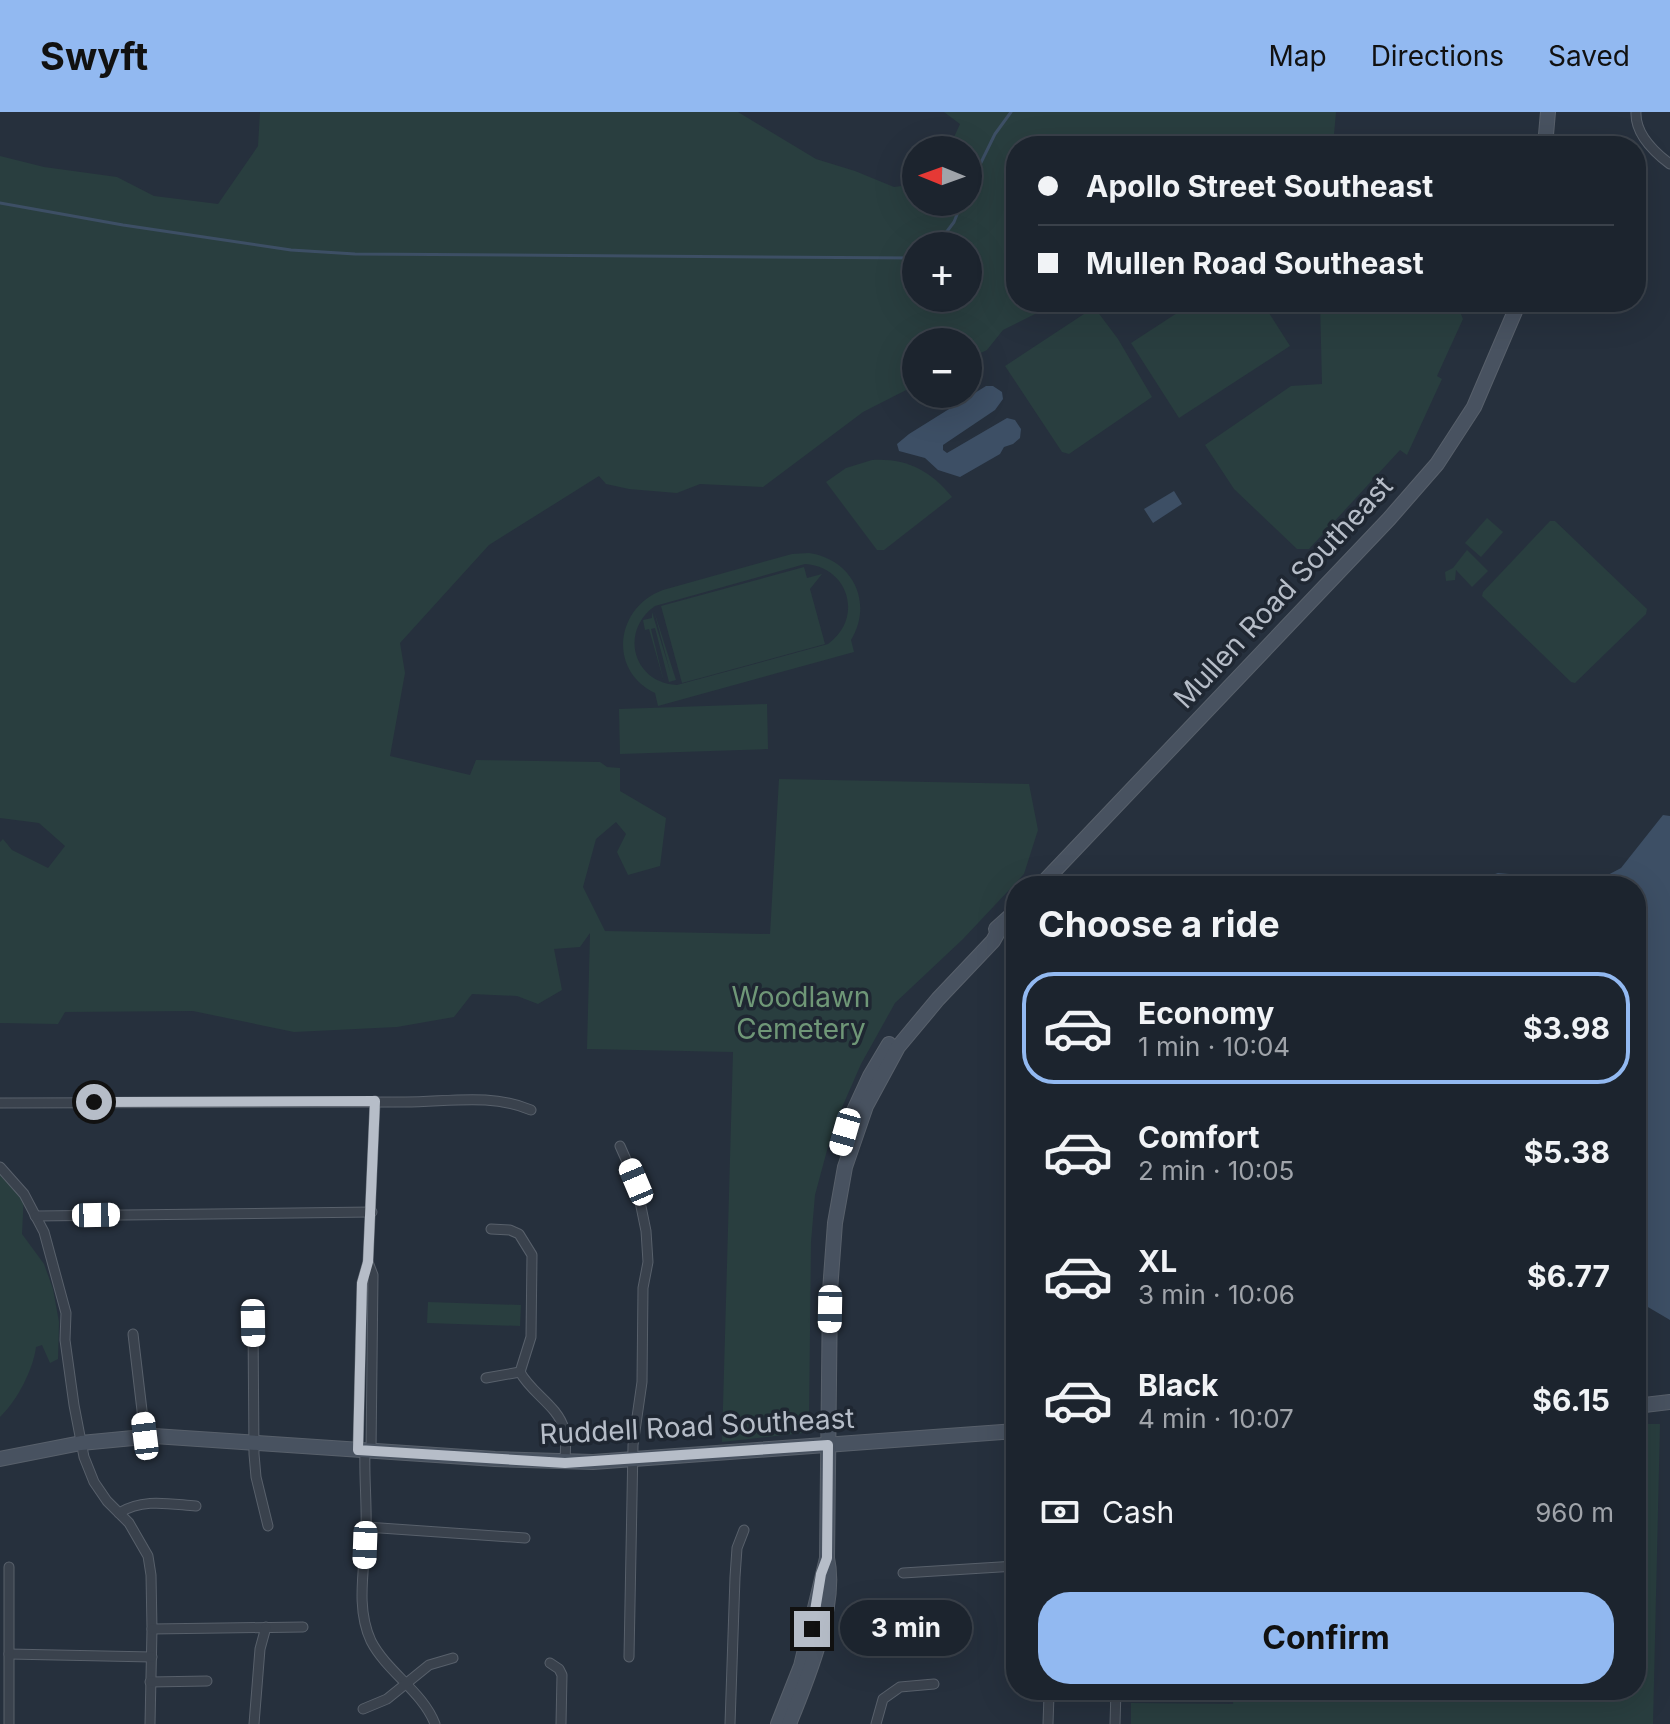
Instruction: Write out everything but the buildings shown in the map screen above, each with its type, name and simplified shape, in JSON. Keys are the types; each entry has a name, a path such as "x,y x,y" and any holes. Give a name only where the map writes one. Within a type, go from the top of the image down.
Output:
{"street":[{"path":"1546,136 1548,112"},
{"path":"1636,112 1637,126 1643,136"},
{"path":"1646,139 1670,164"},
{"name":"Mullen Road Southeast","path":"1050,876 1389,519 1437,464 1474,407 1515,312"},
{"path":"778,1724 801,1666 827,1558 830,1291 835,1223 845,1167 866,1106 885,1068 915,1025 993,941 1006,921"},
{"path":"0,1103 475,1099 512,1102 531,1110"},
{"path":"375,1101 372,1212 368,1262 362,1283 366,1527 361,1604 366,1626 379,1653 435,1724"},
{"path":"620,1146 636,1182 646,1231 648,1262 643,1288 642,1382 633,1460 629,1657"},
{"path":"0,1167 24,1194 44,1232 66,1313 65,1340 81,1443 94,1482 107,1501 129,1523 148,1556 152,1629 150,1724"},
{"path":"35,1216 372,1212"},
{"path":"491,1229 519,1234 532,1255 531,1337 520,1372 525,1383 555,1412 564,1429 565,1463"},
{"path":"253,1323 256,1477 268,1526"},
{"path":"133,1334 145,1436"},
{"path":"486,1378 520,1372"},
{"path":"1646,1405 1670,1402"},
{"name":"Ruddell Road Southeast","path":"0,1459 81,1443 145,1436 565,1463 1006,1432"},
{"path":"119,1513 142,1503 196,1506"},
{"path":"366,1527 525,1538"},
{"path":"730,1724 737,1548 744,1530"},
{"path":"789,1724 817,1648 831,1576 827,1558"},
{"path":"9,1567 5,1593 9,1724"},
{"path":"903,1573 1006,1567"},
{"path":"254,1724 260,1649 266,1627"},
{"path":"152,1629 303,1627"},
{"path":"9,1654 152,1657"},
{"path":"363,1709 387,1699 429,1665 453,1658"},
{"path":"550,1663 562,1675 561,1724"},
{"path":"150,1682 207,1681"},
{"path":"876,1724 883,1699 900,1687 934,1684"},
{"path":"1048,1724 1049,1700"},
{"path":"1115,1724 1116,1700"}],"green space":[{"name":"Woodlawn Cemetery","path":"260,112 738,112 816,159 894,187 902,186 902,216 982,216 982,136 954,136 960,124 944,112 1336,112 1334,136 1006,136 1006,312 1039,312 1003,330 982,352 982,328 902,328 902,392 863,412 763,487 700,484 677,493 606,484 599,476 489,545 400,643 405,673 390,756 470,775 476,760 600,762 607,767 620,768 620,791 666,818 660,866 628,875 617,852 626,834 616,822 596,839 583,887 605,931 770,934 779,779 1029,784 1038,830 1024,874 1006,876 1006,893 895,1003 861,1064 833,1128 815,1195 811,1242 809,1420 808,1429 803,1433 722,1442 733,1052 587,1049 590,933 580,947 554,949 562,990 538,1004 517,996 472,994 454,1017 397,1027 294,1032 193,1011 65,1012 58,1024 0,1023 0,842 3,839 12,850 48,868 65,846 39,823 0,818 0,156 44,167 117,177 154,196 218,204 258,146"},
{"path":"1087,312 1098,312 1118,339 1152,397 1069,454 1062,452 1005,366"},
{"path":"1179,312 1268,312 1290,346 1179,418 1131,343"},
{"path":"1320,312 1460,312 1463,319 1437,376 1442,379 1407,455 1400,450 1309,549 1297,549 1234,489 1205,445 1291,386 1322,384"},
{"path":"872,460 896,461 916,468 935,480 952,497 884,550 877,550 826,482 846,468"},
{"path":"1487,518 1503,532 1481,557 1465,543"},
{"path":"1550,521 1555,521 1647,609 1646,614 1575,683 1482,596"},
{"path":"1467,550 1488,571 1472,587 1456,570 1455,580 1446,581 1445,572 1453,568"},
{"path":"809,553 824,557 837,564 855,584 860,611 858,626 851,640 854,652 658,706 655,693 640,683 629,670 624,655 623,639 635,610 647,598 663,590 792,554","holes":["805,564 820,567 841,584 848,608 846,621 828,644 677,685 662,682 641,666 636,654 637,629 644,616 655,606"]},
{"path":"804,567 807,578 822,574 810,589 825,644 682,683 661,606"},
{"path":"654,611 676,680 669,682 655,628 651,629 664,682 649,629 645,630 643,620 652,618 652,612 670,671"},
{"path":"767,704 768,749 620,754 619,709"},
{"path":"0,1167 24,1194 22,1234 44,1264 53,1289 59,1322 58,1359 50,1363 42,1345 36,1347 23,1385 0,1417"},
{"path":"428,1302 521,1305 520,1326 427,1323"},
{"path":"1646,1424 1660,1424 1653,1724 1131,1724 1131,1703 1233,1704 1233,1700 1646,1700"}],"water":[{"path":"993,386 1002,392 1003,399 995,410 943,445 943,450 947,453 1007,418 1015,420 1021,429 1020,438 1004,447 1000,454 960,477 938,470 925,458 899,451 897,444 909,434 951,408 982,408 982,388"},
{"path":"1174,491 1182,504 1153,523 1144,509"},
{"path":"1663,815 1670,816 1670,1320 1646,1306 1646,876 1606,876 1621,868"},
{"path":"1498,873 1532,876 1489,876"}],"waterway":[{"path":"982,160 995,134 1011,112"},
{"path":"0,203 291,250 355,254 902,258"},
{"path":"946,232 956,216"}],"route":[{"path":"94,1102 375,1101 372,1212 368,1262 362,1283 358,1450 565,1463 828,1445 827,1558 821,1574 812,1629"}]}
